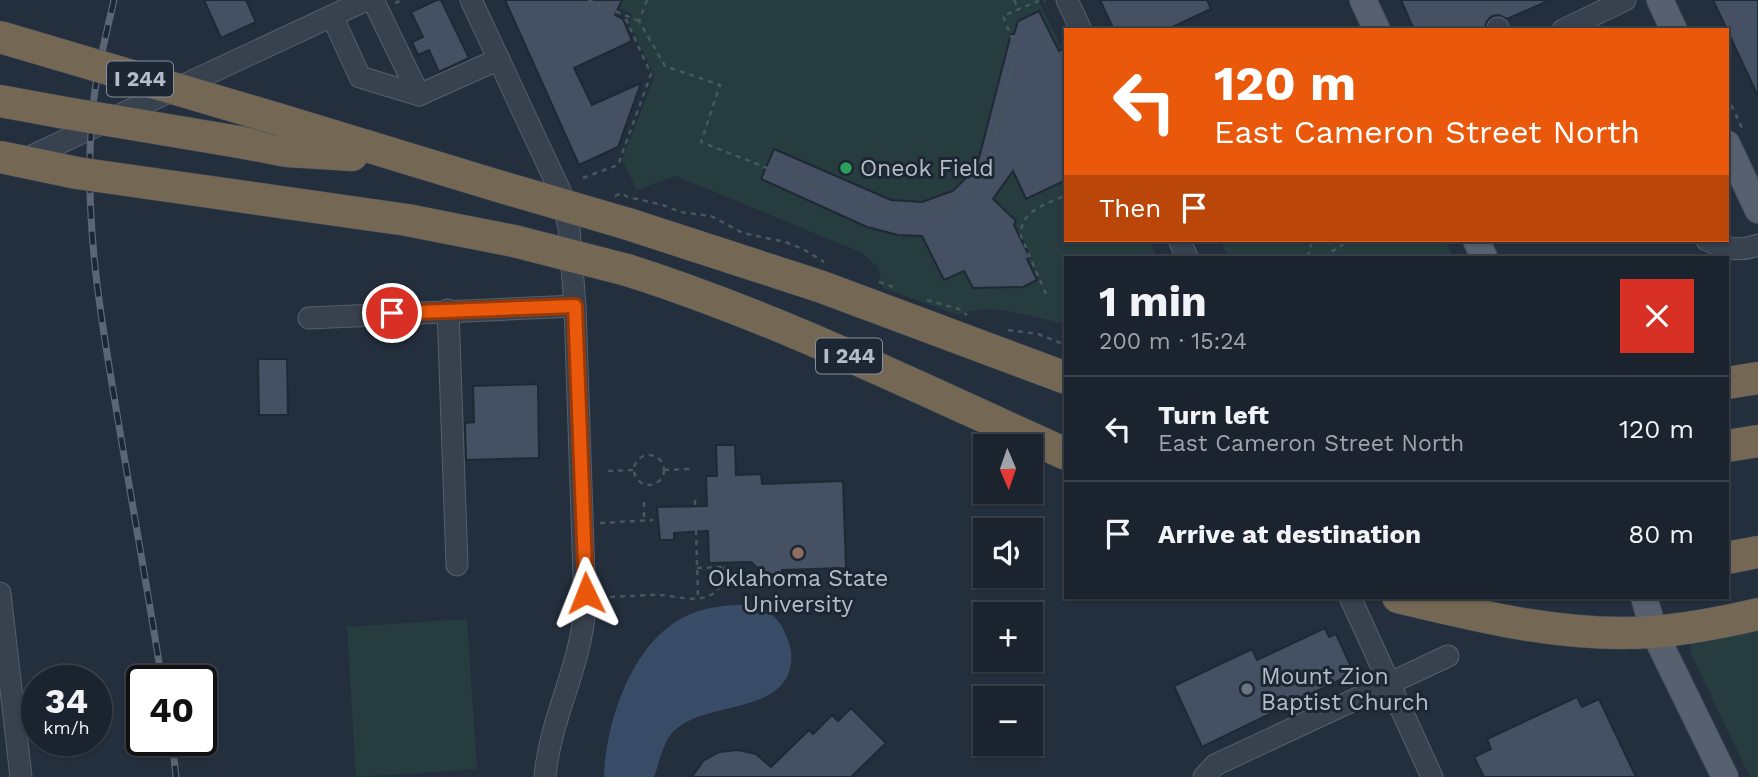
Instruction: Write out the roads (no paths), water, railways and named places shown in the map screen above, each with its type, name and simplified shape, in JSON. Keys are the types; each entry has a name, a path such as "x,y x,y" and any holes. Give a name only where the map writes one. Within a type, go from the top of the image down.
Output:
{"highway":[{"name":"I 244","path":"0,37 628,224 802,280 1064,375"},
{"path":"0,101 287,151 408,159"},
{"name":"I 244","path":"0,157 77,173 407,220 514,241 627,270 716,300 775,324 1064,453"},
{"path":"0,171 77,173"},
{"path":"1729,383 1758,378"},
{"path":"1729,446 1758,441"},
{"path":"1729,558 1758,552"},
{"path":"1407,599 1511,623 1594,631 1654,632 1758,614"}],"main road":[{"path":"1363,0 1376,28"},
{"path":"1660,0 1673,28"},
{"path":"1729,148 1758,210"},
{"path":"1645,599 1654,632 1725,777"}],"street":[{"path":"0,171 366,0"},
{"path":"373,0 419,95"},
{"path":"471,0 561,193 569,228 575,306 586,593 575,666 552,734 545,777"},
{"path":"1067,0 1080,28"},
{"path":"1567,28 1625,0"},
{"path":"332,16 360,77 419,95 499,60"},
{"path":"1711,242 1736,250 1758,245"},
{"path":"309,318 575,306"},
{"path":"448,310 457,565"},
{"path":"0,593 21,777"},
{"path":"1351,599 1433,777"},
{"path":"1204,777 1215,765 1448,656"}],"water":[{"path":"742,605 765,611 782,627 791,653 790,669 783,683 772,693 757,700 706,714 676,729 665,745 654,777 604,777 614,716 642,655 670,626 695,612 714,607"}],"railway":[{"path":"114,0 92,114 92,237 105,343 159,665"},
{"path":"174,756 176,777"}],"place":[{"name":"Oneok Field","path":"846,168"},
{"name":"Oklahoma State University","path":"798,553"},
{"name":"Mount Zion Baptist Church","path":"1247,689"}]}
